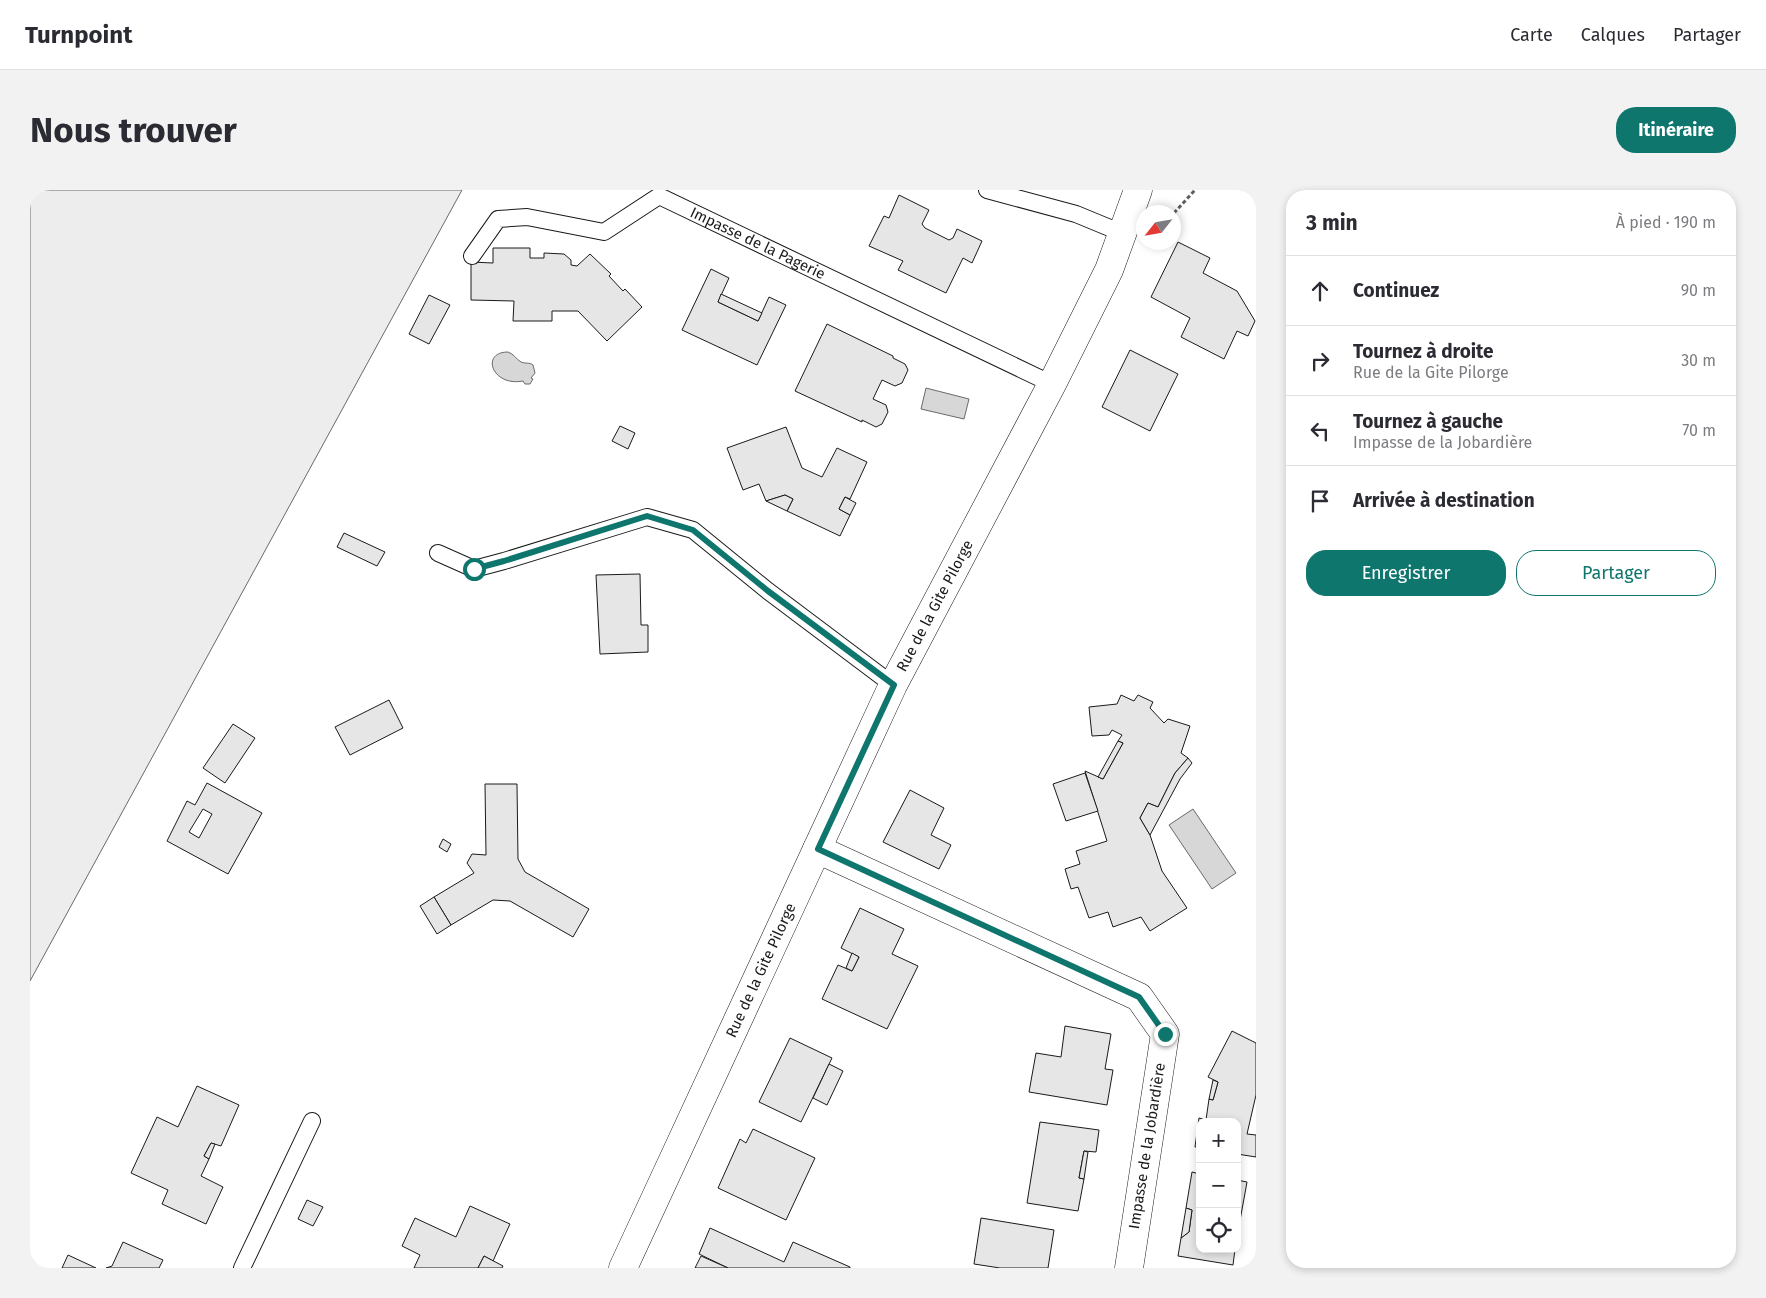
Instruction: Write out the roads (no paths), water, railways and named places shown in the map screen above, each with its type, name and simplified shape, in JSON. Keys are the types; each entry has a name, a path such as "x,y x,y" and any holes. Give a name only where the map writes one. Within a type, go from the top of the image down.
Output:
{"street":[{"name":"Rue de la Gite Pilorge","path":"624,1268 894,685 1052,384 1109,270 1138,190"},
{"name":"Impasse de la Jobardière","path":"818,849 1139,997 1165,1034 1129,1268"}],"lane":[{"path":"987,190 1076,214 1122,234"},
{"name":"Impasse de la Pagerie","path":"472,256 498,219 526,217 604,232 659,196 1052,384"},
{"path":"438,553 474,569 647,516 693,530 768,591 894,685"},
{"path":"242,1268 312,1121"}]}
